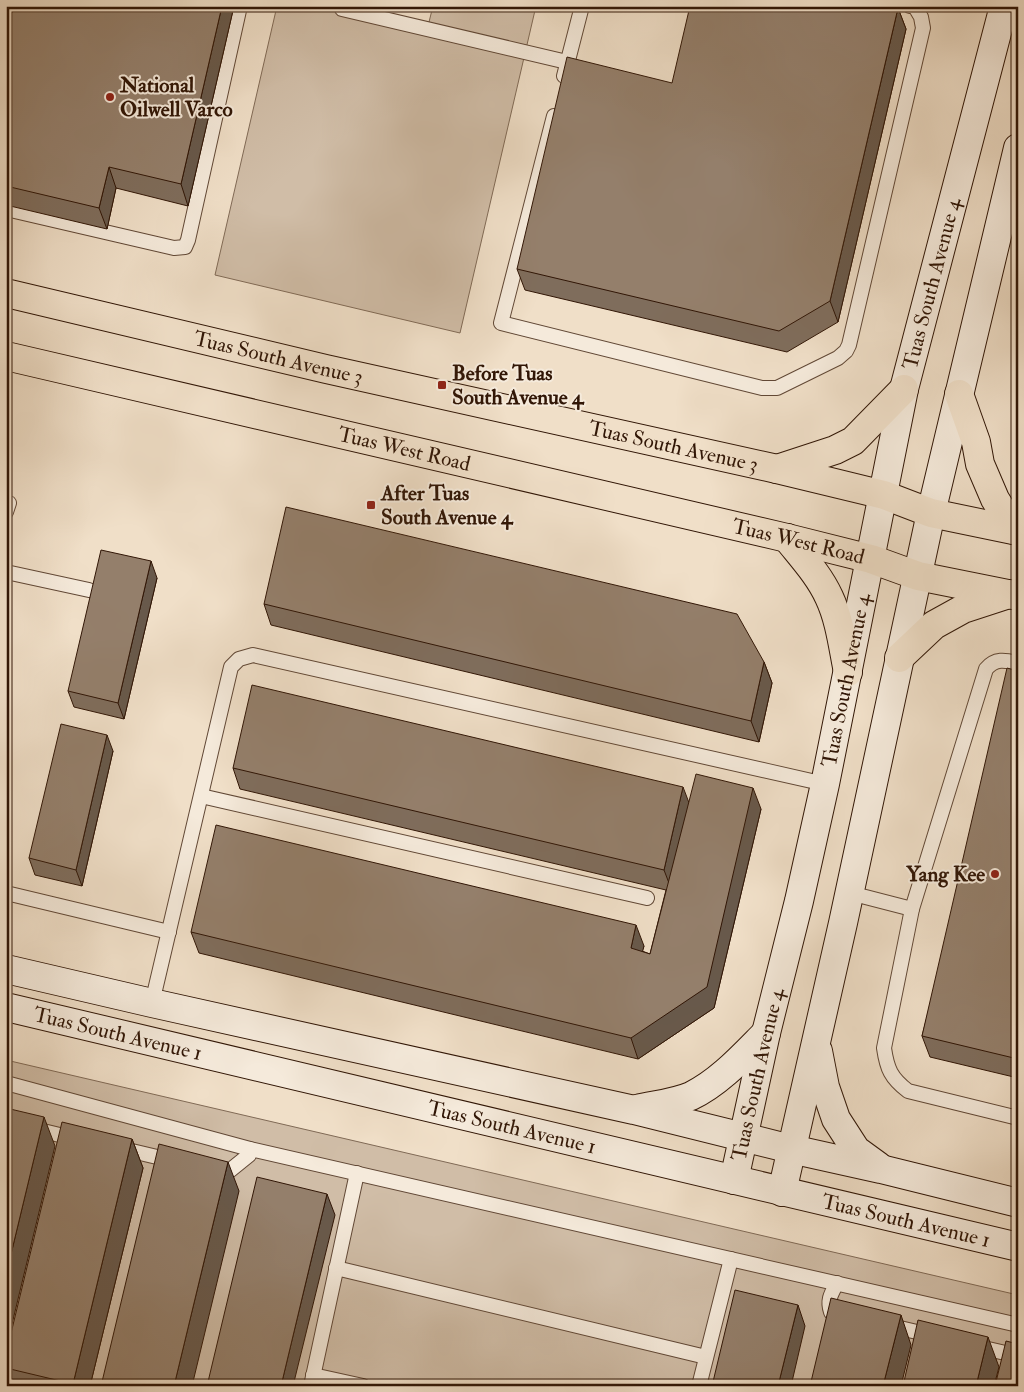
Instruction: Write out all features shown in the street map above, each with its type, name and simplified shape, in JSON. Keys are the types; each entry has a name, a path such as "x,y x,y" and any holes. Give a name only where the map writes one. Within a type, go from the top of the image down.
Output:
{"main road":[{"name":"Tuas South Avenue 4","path":"734,1180 766,1033 799,901 825,784 904,389 1004,6"},
{"path":"782,1192 850,894 931,512 1018,148"},
{"name":"Tuas South Avenue 3","path":"6,293 335,371 777,469 884,495 931,512 1016,530"},
{"name":"Tuas West Road","path":"6,356 787,538 871,559 918,576"},
{"path":"777,469 835,450 854,441 904,389"},
{"path":"959,394 976,442 980,464 995,498 1016,530"},
{"path":"787,538 811,567 830,598 839,625 848,672"},
{"path":"918,576 1014,595"},
{"path":"899,658 934,625 963,609 1014,595"},
{"name":"Tuas South Avenue 1","path":"6,969 152,1004 634,1110 1018,1203"},
{"name":"Tuas South Avenue 1","path":"6,1007 1018,1247"},
{"path":"634,1110 690,1096 710,1084 733,1066 766,1033"},
{"path":"816,1042 825,1087 836,1119 856,1150 881,1169"}],"lane":[{"path":"6,209 174,248 185,246 188,240 240,6"},
{"path":"582,6 501,323 762,388 777,388 838,358 846,351 849,345 923,28 922,17 915,7 910,6"},
{"path":"342,9 567,62"},
{"path":"6,572 89,590"},
{"path":"152,1004 231,667 239,659 253,655 825,784"},
{"path":"1018,663 1002,660 991,663 986,669 912,909 884,1048 886,1063 895,1081 908,1091 1018,1118"},
{"path":"201,796 647,898"},
{"path":"6,893 169,932"},
{"path":"850,894 912,909"},
{"path":"6,1083 250,1149 1018,1325"},
{"path":"6,1122 90,1142"},
{"path":"109,1146 183,1163"},
{"path":"202,1168 228,1172 249,1156 250,1149"},
{"path":"357,1173 312,1381 363,1386"},
{"path":"699,1386 731,1259"},
{"path":"336,1268 706,1357"},
{"path":"837,1283 830,1294 828,1304 831,1312 859,1318"},
{"path":"878,1323 943,1338"},
{"path":"962,1343 1018,1356"}],"shaded area":[{"path":"277,6 342,6 428,26 433,6 536,6 460,333 215,275"},
{"path":"6,1060 1018,1295 1018,1386 6,1386"}],"building":[{"name":"National Oilwell Varco","path":"6,6 222,6 181,184 109,167 99,208 6,186"},
{"path":"690,6 892,6 898,8 830,301 779,331 517,269 567,57 672,83"},
{"path":"286,507 737,614 764,662 751,721 264,604"},
{"path":"101,550 151,561 118,703 68,691"},
{"name":"Yang Kee","path":"1007,668 1018,671 1018,1059 922,1036"},
{"path":"252,685 683,787 664,870 233,768"},
{"path":"61,724 107,735 76,870 29,858"},
{"path":"696,774 753,788 707,987 631,1038 191,932 216,825 636,925 631,948 650,954"},
{"path":"6,1108 44,1117 6,1275"},
{"path":"62,1122 132,1139 73,1384 6,1368 6,1354"},
{"path":"159,1144 228,1162 174,1386 101,1386"},
{"path":"257,1177 327,1194 281,1386 207,1386"},
{"path":"735,1290 798,1305 778,1386 712,1386"},
{"path":"831,1298 901,1315 883,1386 810,1386"},
{"path":"918,1320 988,1337 976,1386 903,1386"},
{"path":"1006,1341 1018,1344 1018,1386 995,1386"}],"place":[{"name":"National Oilwell Varco","path":"110,97"},
{"name":"Before Tuas South Avenue 4","path":"442,385"},
{"name":"After Tuas South Avenue 4","path":"371,505"},
{"name":"Yang Kee","path":"995,874"}]}
